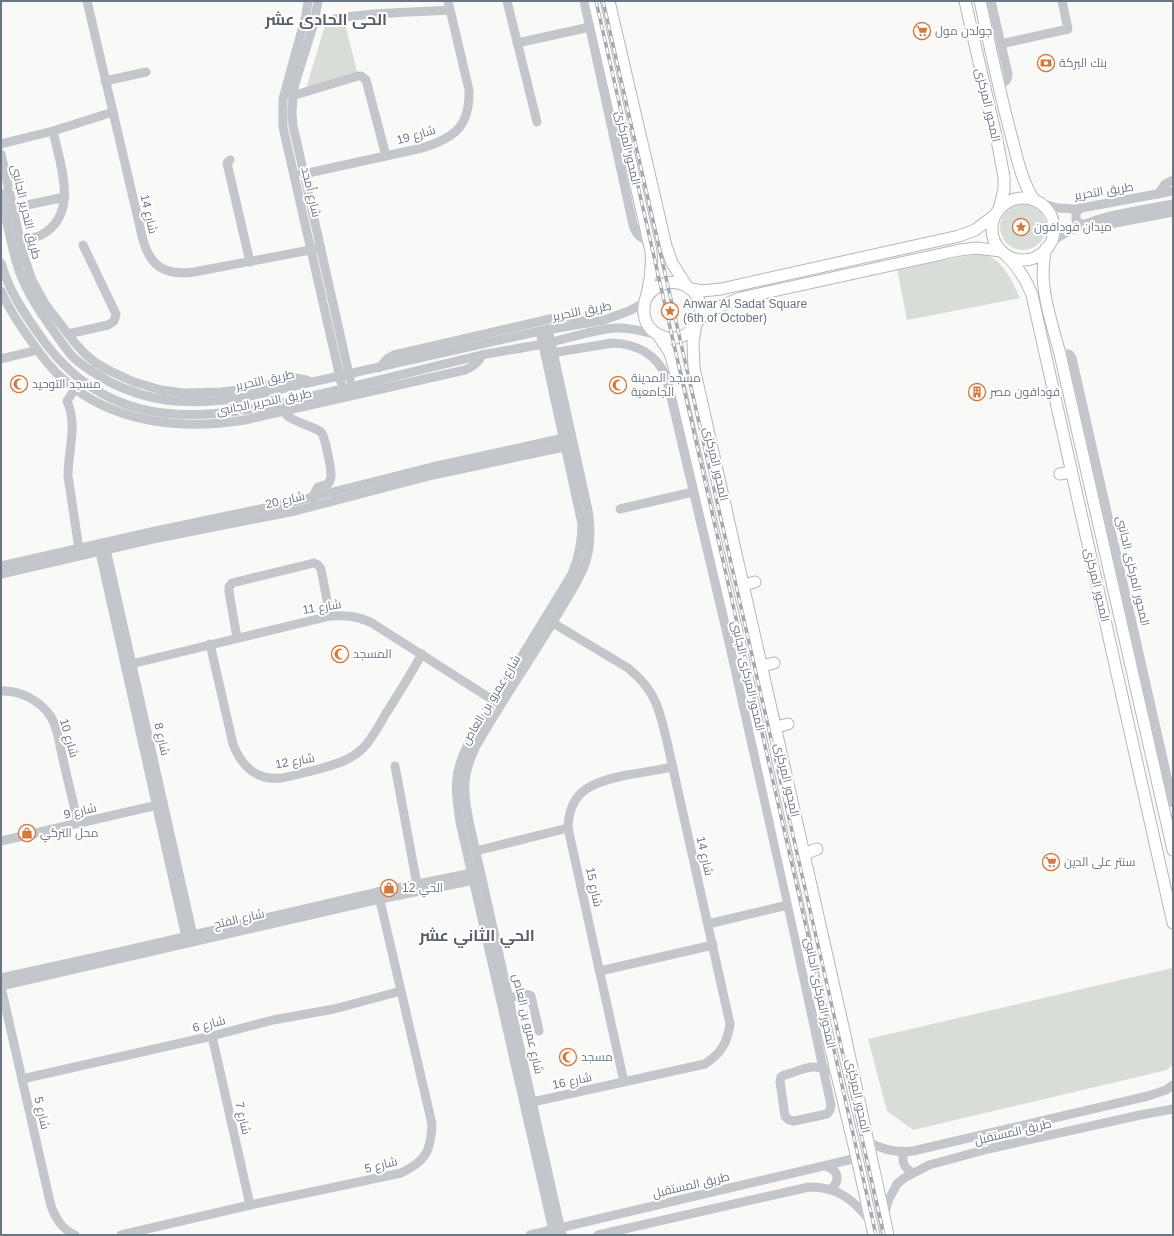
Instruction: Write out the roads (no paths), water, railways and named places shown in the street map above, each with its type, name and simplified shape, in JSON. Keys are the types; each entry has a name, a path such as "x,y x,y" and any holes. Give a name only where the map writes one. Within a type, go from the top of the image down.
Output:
{"main road":[{"name":"المحور المركزى","path":"594,1 649,241 652,259 646,300"},
{"name":"المحور المركزى","path":"609,1 666,246 672,263 688,287"},
{"name":"المحور المركزى","path":"965,1 1004,177 1003,197 997,212"},
{"name":"المحور المركزى","path":"980,1 998,85 1022,178 1037,202"},
{"path":"989,108 997,109 1003,104"},
{"path":"1028,198 1037,202 1048,212 1053,225 1052,238 1048,246 1035,257 1027,259 1020,260 1003,253 976,248 960,250 804,284 732,301 715,308 698,321 688,333 676,338 664,338 657,334 651,330 645,320 644,308 646,300 655,287 667,282 680,283 702,291 716,290 801,271 959,236 975,230 1009,201 1015,199 1028,198"},
{"path":"997,212 992,230 993,237 1003,253"},
{"name":"المحور المركزى","path":"1048,246 1043,266 1043,284 1173,850"},
{"name":"المحور المركزى","path":"1003,253 1022,273 1032,295 1173,923"},
{"path":"801,271 804,284"},
{"path":"688,287 695,294 700,305 698,321"},
{"name":"المحور المركزى","path":"698,321 693,342 694,368 776,727 888,1235"},
{"name":"المحور المركزى","path":"657,334 670,353 674,382 733,637 790,897 814,979 837,1070 873,1229"},
{"path":"1060,474 1072,472"},
{"path":"743,585 755,582"},
{"path":"1115,662 1123,665 1130,660"},
{"path":"762,666 774,664"},
{"path":"1121,692 1128,687 1136,688"},
{"path":"776,727 788,724"},
{"path":"804,854 817,849"}],"street":[{"name":"شارع 14","path":"87,1 145,250 154,262 166,270 180,274 316,249"},
{"name":"شارع أمجد","path":"308,1 306,15 283,99 283,127 299,175 347,388"},
{"name":"شارع أمجد","path":"299,175 293,126 292,96 314,23 318,1"},
{"path":"507,1 537,122"},
{"path":"584,1 635,231 643,240 649,241"},
{"path":"991,1 1008,77 1005,82 998,85"},
{"path":"1001,44 1068,29 1062,1"},
{"path":"314,23 354,15 449,6"},
{"name":"شارع 19","path":"299,175 422,148 442,142 452,135 460,126 466,114 469,102 469,90 449,6"},
{"path":"517,43 590,27"},
{"path":"105,81 146,72"},
{"path":"292,96 358,76 364,78 366,80 386,156"},
{"path":"1,144 53,131 113,112"},
{"path":"20,241 40,235 50,228 58,219 63,208 65,197 64,185 53,131"},
{"name":"طريق التحرير الجانبى","path":"1,154 4,181 26,268 46,304 85,354 108,370 134,382 161,390 184,393 239,390 295,378 312,382"},
{"path":"230,160 227,163 250,262"},
{"path":"1158,194 1165,184 1173,180"},
{"name":"طريق التحرير","path":"1037,202 1058,208 1080,208 1173,191"},
{"name":"طريق التحرير","path":"1,193 17,265 23,280 33,299 61,342 74,357 88,369 119,386 138,394 156,399 184,402 230,400 544,330 617,316 646,300"},
{"path":"26,205 65,197"},
{"name":"طريق التحرير","path":"1048,246 1065,232 1096,219 1173,204"},
{"path":"1080,208 1075,216 1076,220 1082,225 1094,227 1173,212"},
{"path":"68,334 108,325 114,321 116,314 83,245"},
{"name":"طريق التحرير","path":"1,263 20,308 52,352 65,367 80,379 111,398 153,412 205,415 282,407 347,388 482,355 617,328 628,328 657,334"},
{"name":"طريق التحرير الجانبى","path":"1,291 14,316 38,350 59,375 75,389 120,413 156,422 197,425 228,423 282,407 465,370 478,362 482,355"},
{"path":"379,368 394,355 563,316 577,318 586,323"},
{"name":"شارع عمرو بن العاص","path":"544,330 568,442 590,525 590,546 586,563 579,578 549,620 498,703 469,761 464,787 465,801 476,852 477,876 557,1232"},
{"name":"المحور المركزى الجانبى","path":"549,353 613,343 624,344 636,347 652,356 674,382 693,492 733,637"},
{"path":"1,359 38,350"},
{"name":"المحور المركزى الجانبى","path":"1060,354 1069,354 1072,358 1173,803"},
{"path":"75,389 67,401 71,411 72,425 68,476 79,549"},
{"path":"282,407 295,420 320,432 323,437 330,468 330,480 328,484 318,487 312,498"},
{"name":"شارع 20","path":"1,574 102,548 165,529 312,498 432,467 568,442"},
{"name":"شارع 20","path":"1,566 79,549 102,548 159,538 295,511 568,442"},
{"path":"620,509 693,492"},
{"name":"شارع 8","path":"102,548 190,939"},
{"path":"237,638 229,586 232,583 254,577 314,563 318,565 321,569 330,616"},
{"name":"شارع 11","path":"129,665 210,644 330,616 346,615 364,619 498,703"},
{"name":"شارع 14","path":"549,620 628,668 640,677 656,702 661,716 730,1024 728,1035 723,1047 715,1057 705,1064 624,1082"},
{"name":"شارع 12","path":"210,644 233,744 238,755 245,765 254,773 266,777 280,778 335,765 351,758 364,747 374,734 422,654"},
{"name":"شارع 10","path":"1,691 11,692 28,698 44,709 50,716 57,733 78,823"},
{"name":"شارع عمرو بن العاص","path":"498,703 468,744 461,758 457,772 457,802 509,998 529,1103"},
{"path":"396,766 418,888"},
{"name":"شارع 15","path":"624,1082 568,828 569,816 578,796 587,788 596,783 672,767"},
{"name":"شارع 9","path":"1,841 160,804"},
{"path":"476,852 568,828"},
{"name":"شارع الفتح","path":"1,986 190,939 379,896 477,876"},
{"name":"شارع 5","path":"121,1235 250,1205 401,1173 415,1166 426,1154 432,1139 432,1124 379,896"},
{"path":"708,924 790,897"},
{"name":"المحور المركزى الجانبى","path":"790,897 824,1070 831,1106 827,1114 794,1121 789,1120 785,1116 780,1082 781,1078 784,1075 812,1067 824,1070"},
{"name":"شارع الفتح","path":"1,978 190,939"},
{"path":"600,972 713,945"},
{"name":"شارع 5","path":"1,986 51,1206 55,1217 62,1226 75,1235"},
{"name":"شارع 6","path":"22,1079 212,1036 272,1020 334,1009 401,991"},
{"path":"509,998 526,994 531,996 539,1031"},
{"name":"شارع 7","path":"212,1036 250,1205"},
{"path":"824,1070 837,1070"},
{"name":"شارع 16","path":"529,1103 624,1082"},
{"name":"طريق المستقبل","path":"868,1142 885,1150 904,1152 924,1149 1148,1096 1166,1090 1173,1085"},
{"name":"طريق المستقبل","path":"884,1216 892,1192 897,1184 913,1173 937,1162 1140,1115 1173,1110"},
{"path":"904,1152 903,1162 905,1166 913,1173"},
{"name":"طريق المستقبل","path":"530,1235 557,1232 857,1158"},
{"path":"826,1166 836,1172 836,1184 832,1190"},
{"path":"598,1235 809,1187 832,1190 850,1199 857,1205 873,1229"}],"railway":[{"path":"596,1 876,1235"},
{"path":"603,1 884,1235"}],"place":[{"name":"جولدن مول","path":"922,31"},
{"name":"بنك البركة","path":"1046,63"},
{"name":"ميدان فودافون","path":"1021,227"},
{"name":"Anwar Al Sadat Square (6th of October)","path":"670,311"},
{"name":"مسجد التوحيد","path":"19,384"},
{"name":"مسجد المدينة الجامعية","path":"618,385"},
{"name":"فودافون مصر","path":"977,392"},
{"name":"المسجد","path":"340,654"},
{"name":"محل التركي","path":"27,833"},
{"name":"سنتر على الدين","path":"1051,862"},
{"name":"الحي 12","path":"389,888"},
{"name":"مسجد","path":"568,1057"}],"district":[{"name":"الحى الحادى عشر","path":"326,19"},
{"name":"الحي الثاني عشر","path":"477,935"}]}
